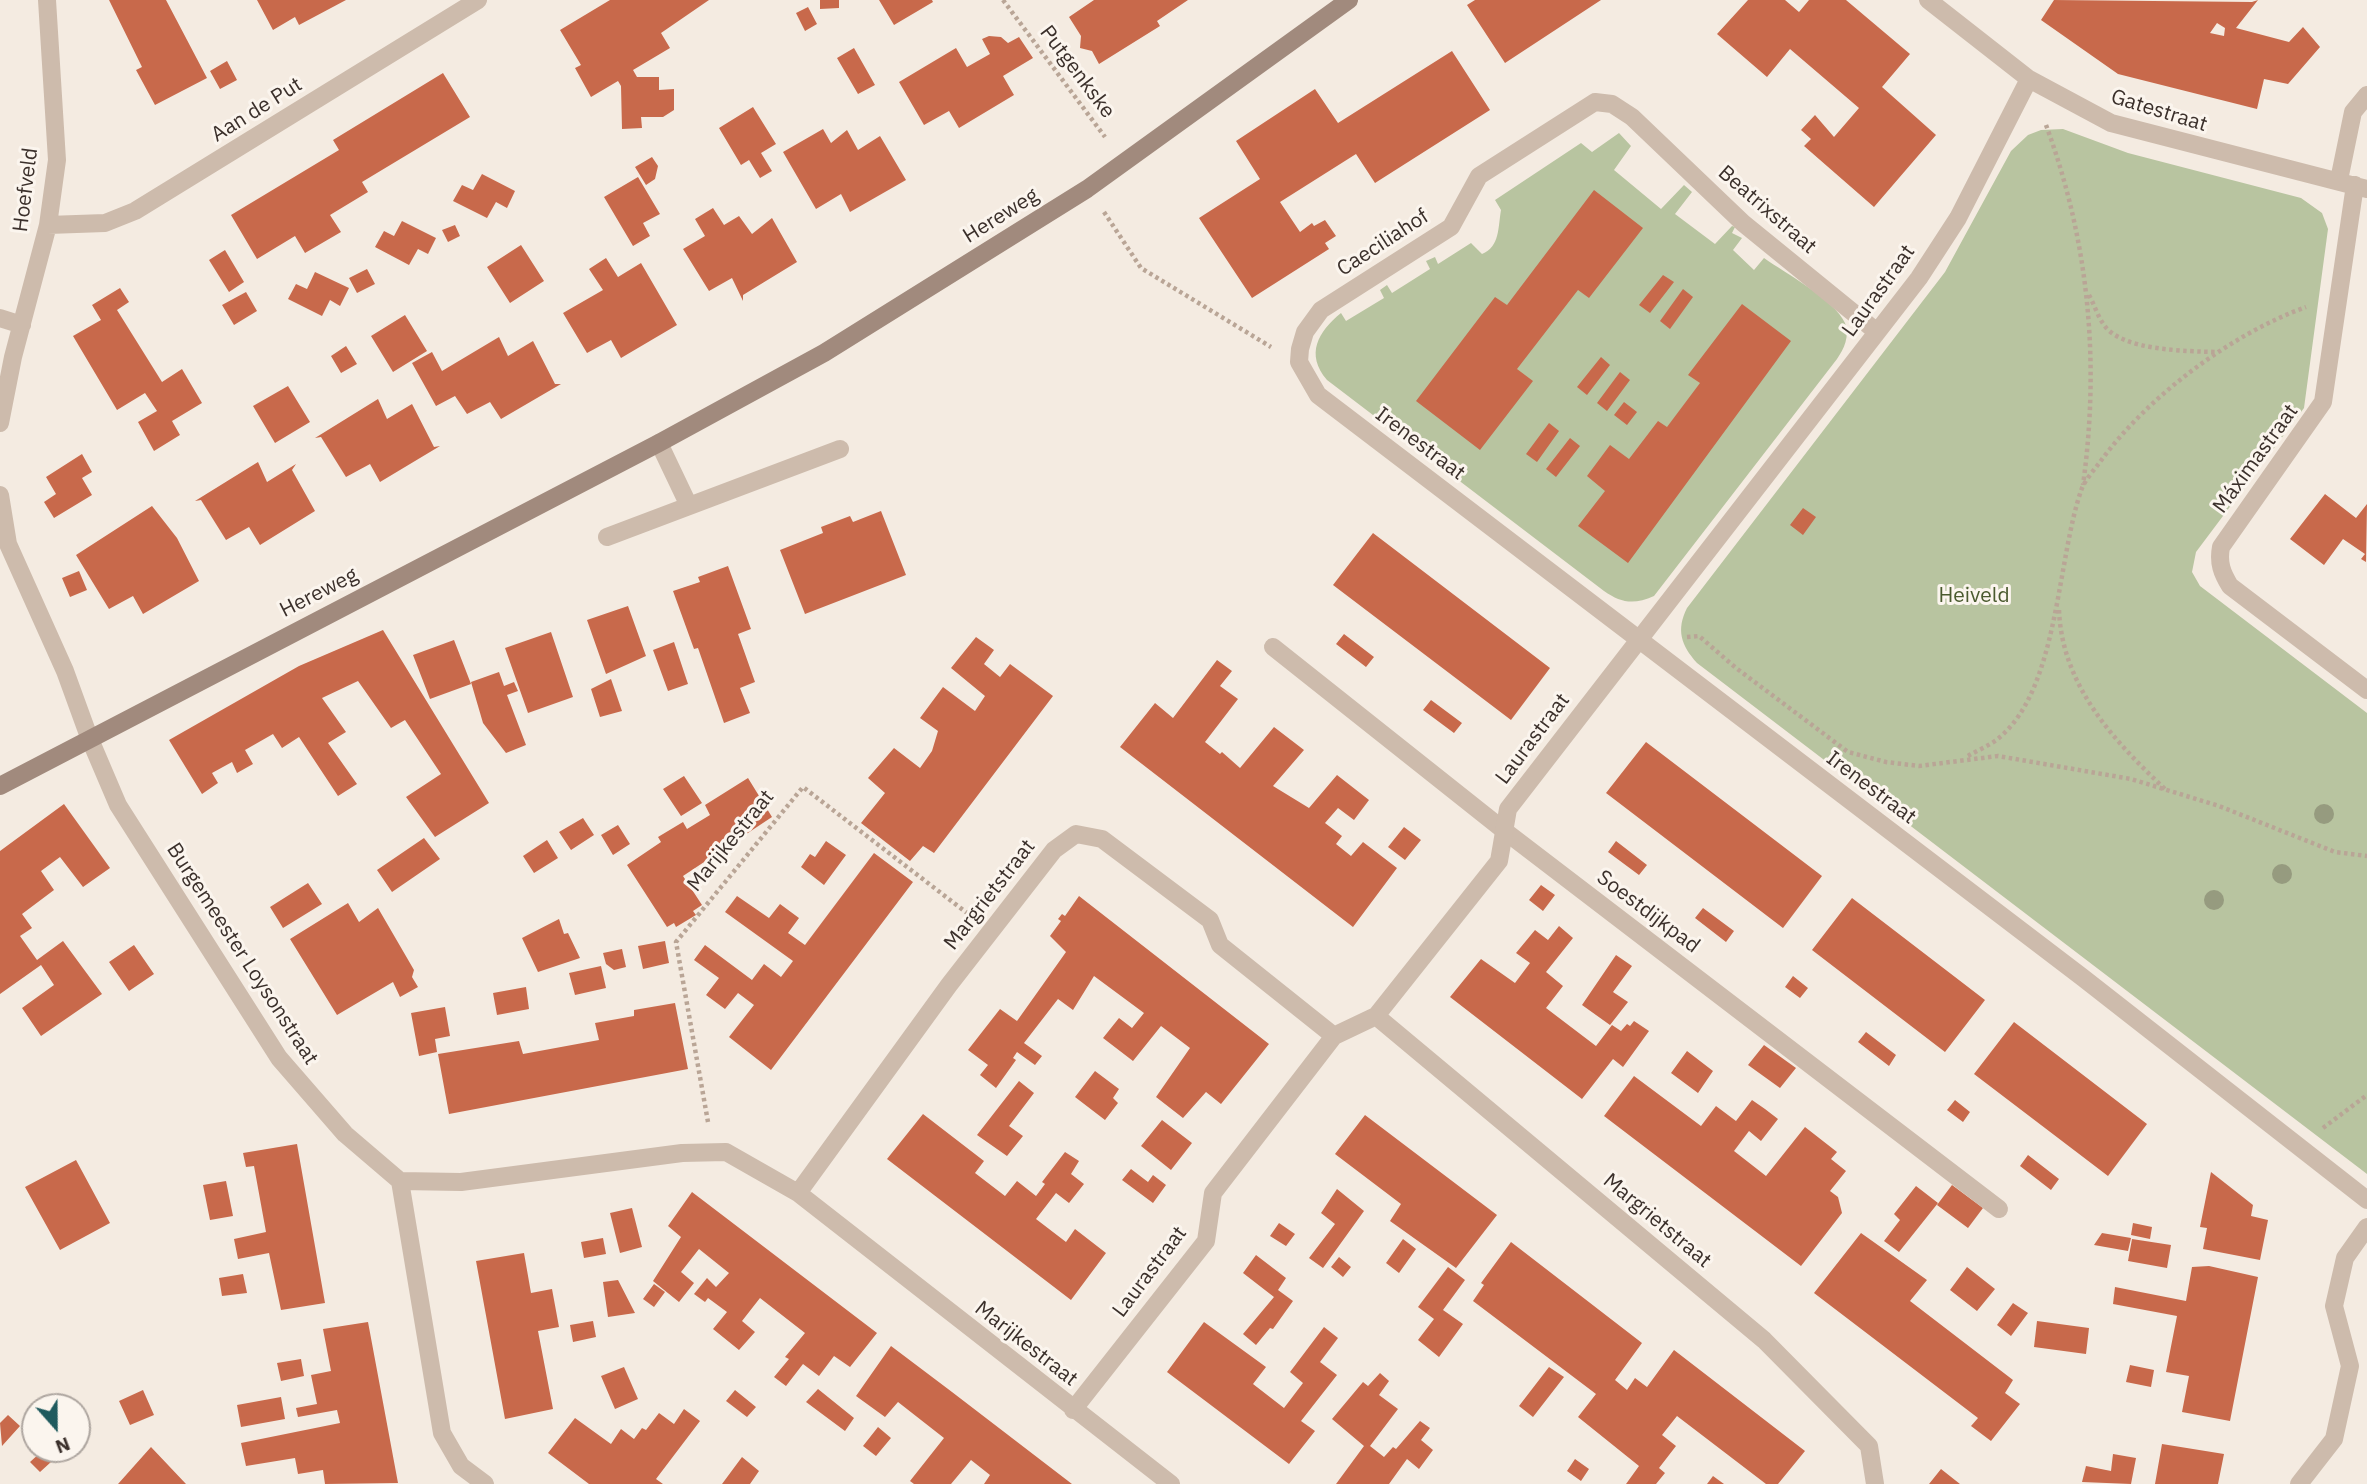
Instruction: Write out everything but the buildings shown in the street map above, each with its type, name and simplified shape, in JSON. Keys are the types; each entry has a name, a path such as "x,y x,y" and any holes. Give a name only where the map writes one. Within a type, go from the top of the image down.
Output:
{"street":[{"name":"Hoefveld","path":"0,423 48,225 57,160 47,0"},
{"name":"Aan de Put","path":"48,225 105,223 135,211 478,0"},
{"name":"Hereweg","path":"0,786 89,737 659,443 835,346 1125,163 1349,0"},
{"name":"Gatestraat","path":"1928,0 2029,79 2111,123 2188,145 2354,185"},
{"name":"Laurastraat","path":"1073,1410 1206,1241 1213,1193 1334,1036 1376,1016 1499,861 1508,809 1919,278 1958,218 2029,79"},
{"name":"Máximastraat","path":"2367,95 2353,112 2354,185 2323,402 2221,547 2220,555 2221,571 2230,586 2367,690"},
{"name":"Caeciliahof","path":"1299,362 1305,332 1321,310 1451,227 1479,176 1595,102 1612,104 1632,117"},
{"name":"Beatrixstraat","path":"1632,117 1743,223 1877,332"},
{"path":"0,318 22,325"},
{"name":"Irenestraat","path":"1299,362 1318,395 2367,1200"},
{"path":"659,443 689,506"},
{"path":"607,537 840,449"},
{"path":"0,495 8,544 65,671 89,737"},
{"name":"Soestdijkpad","path":"1273,647 1506,832 1999,1209"},
{"name":"Burgemeester Loysonstraat","path":"89,737 118,805 279,1058 345,1134 400,1181"},
{"name":"Margrietstraat","path":"798,1194 991,931 1054,850 1076,834 1102,839 1210,920 1220,945 1334,1036"},
{"name":"Margrietstraat","path":"1376,1016 1764,1340 1868,1447 1877,1482 1875,1484"},
{"name":"Marijkestraat","path":"400,1181 461,1182 713,1150 726,1152 798,1194 1169,1484"},
{"path":"400,1181 442,1433 461,1466 485,1484"},
{"path":"2299,1484 2334,1439 2350,1366 2334,1306 2345,1258 2367,1227"}],"path":[{"name":"Putgenkske","path":"1003,0 1125,163"},
{"path":"1637,639 1699,636 1736,668 1848,752 1885,762 1919,766 1949,764 1965,758 2000,737 2022,711 2040,667 2059,605 2070,537 2083,486 2090,417 2091,333 2088,292 2076,220 2056,152 2029,79"},
{"path":"1087,188 1141,268 1299,362"},
{"path":"2088,292 2105,327 2123,338 2157,348 2217,352"},
{"path":"2083,486 2118,437 2160,397 2217,352 2291,312 2337,296"},
{"path":"2059,605 2060,636 2081,689 2122,748 2167,790"},
{"path":"1965,758 1998,756 2131,779 2219,806 2335,852 2367,856"},
{"name":"Marijkestraat","path":"713,1150 676,942 803,787 991,931"},
{"path":"2299,1146 2367,1095"}],"green space":[{"name":"Heiveld","path":"2063,129 2128,153 2301,198 2322,213 2328,229 2304,408 2196,552 2192,572 2200,586 2367,713 2367,1174 1697,663 1687,650 1682,637 1682,623 1687,608 1945,272 2011,151 2028,135 2041,130"},
{"path":"1619,133 1631,146 1614,170 1661,209 1684,185 1692,192 1675,214 1715,244 1732,226 1735,227 1732,233 1742,238 1733,250 1754,270 1764,258 1796,279 1821,296 1840,314 1847,333 1844,347 1837,359 1654,596 1634,602 1616,598 1604,591 1327,380 1320,370 1316,352 1317,344 1326,328 1341,313 1346,321 1384,298 1380,290 1387,285 1392,293 1430,269 1426,261 1435,257 1438,264 1471,243 1482,254 1488,251 1495,241 1501,210 1495,200 1581,143 1592,152"}]}
